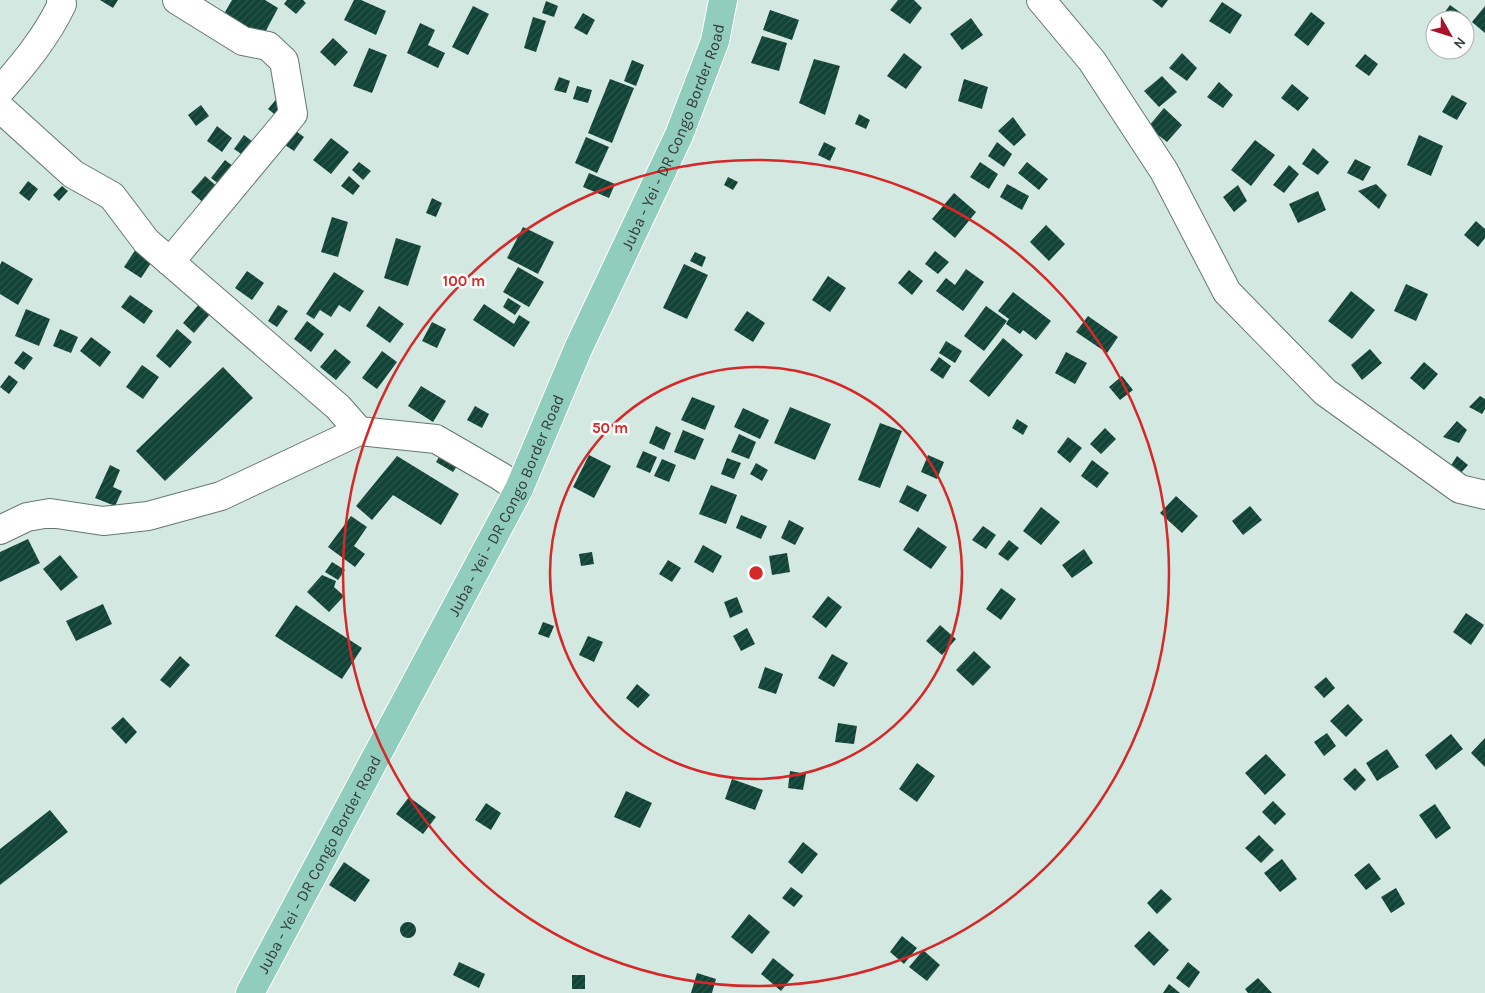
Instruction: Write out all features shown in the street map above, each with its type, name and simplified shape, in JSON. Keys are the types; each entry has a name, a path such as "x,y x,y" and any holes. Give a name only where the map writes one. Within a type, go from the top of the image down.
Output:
{"main road":[{"name":"Juba - Yei - DR Congo Border Road","path":"250,993 519,489 578,349 679,135 716,41 723,0"}],"street":[{"path":"0,91 23,66 54,22 62,4 61,0"},
{"path":"170,262 293,114 284,61 268,46 243,41 177,0"},
{"path":"1041,0 1092,61 1164,171 1227,292 1325,392 1460,489 1485,495"},
{"path":"0,108 73,174 112,196 146,241 338,407 359,431"},
{"path":"0,530 27,517 50,513 103,521 148,516 176,509 221,496 359,431 436,439 519,489"}],"building":[{"path":"100,0 118,0 113,8"},
{"path":"232,0 265,0 278,8 261,40 221,19"},
{"path":"287,0 303,0 306,3 296,14 284,4"},
{"path":"354,0 361,0 386,11 376,35 344,20"},
{"path":"898,0 914,0 922,8 910,24 890,10"},
{"path":"1152,0 1168,0 1162,8"},
{"path":"546,1 558,6 554,17 542,13"},
{"path":"1222,2 1242,15 1230,34 1209,21"},
{"path":"1450,5 1457,10 1446,10"},
{"path":"473,6 489,14 468,55 452,47"},
{"path":"1485,6 1485,33 1475,25 1475,18"},
{"path":"770,10 799,20 792,40 763,30"},
{"path":"1311,12 1325,23 1308,46 1294,35"},
{"path":"583,13 595,20 587,35 574,28"},
{"path":"533,17 546,21 536,52 524,48"},
{"path":"971,18 983,35 962,50 950,34"},
{"path":"420,23 435,30 428,45 445,53 438,68 407,53"},
{"path":"762,36 787,43 779,71 751,63"},
{"path":"333,38 348,52 335,66 320,52"},
{"path":"369,48 387,55 372,93 353,86"},
{"path":"904,53 922,67 906,89 887,76"},
{"path":"1182,53 1197,68 1187,81 1169,68"},
{"path":"1365,54 1378,64 1369,76 1355,66"},
{"path":"814,59 840,66 825,115 799,103"},
{"path":"632,60 644,65 636,86 624,81"},
{"path":"1162,76 1177,92 1159,107 1144,91"},
{"path":"559,77 570,81 566,93 554,90"},
{"path":"610,79 634,88 612,143 588,133"},
{"path":"964,79 988,87 982,109 958,101"},
{"path":"1219,82 1233,95 1223,108 1207,97"},
{"path":"1292,84 1309,98 1298,111 1281,98"},
{"path":"577,86 592,90 588,103 573,99"},
{"path":"1452,95 1467,103 1457,120 1442,112"},
{"path":"279,96 289,104 278,117 268,109"},
{"path":"201,105 209,116 196,126 188,115"},
{"path":"1164,108 1182,125 1167,142 1148,127"},
{"path":"859,114 870,120 866,129 855,124"},
{"path":"1013,117 1026,135 1014,146 998,131"},
{"path":"217,126 232,138 222,152 207,141"},
{"path":"289,126 304,137 294,151 279,141"},
{"path":"244,135 257,145 247,158 234,149"},
{"path":"1419,135 1443,146 1431,176 1407,165"},
{"path":"586,137 609,147 597,173 575,163"},
{"path":"331,138 349,152 331,174 313,160"},
{"path":"1255,140 1275,155 1251,186 1231,170"},
{"path":"824,142 836,148 830,161 818,155"},
{"path":"997,142 1012,154 1004,167 988,156"},
{"path":"1313,148 1329,162 1318,175 1302,164"},
{"path":"1355,159 1371,167 1363,181 1347,173"},
{"path":"225,160 238,170 224,188 211,178"},
{"path":"359,162 371,171 363,180 352,170"},
{"path":"980,162 998,174 989,189 970,177"},
{"path":"1027,162 1048,179 1039,190 1018,173"},
{"path":"1289,165 1299,174 1284,193 1273,185"},
{"path":"589,173 615,184 609,198 583,187"},
{"path":"205,176 220,189 206,205 191,192"},
{"path":"349,176 360,186 353,195 341,186"},
{"path":"728,177 738,182 733,190 724,185"},
{"path":"28,181 38,189 29,201 19,193"},
{"path":"1007,184 1029,196 1022,210 1000,197"},
{"path":"1376,184 1387,195 1379,209 1358,191"},
{"path":"1238,185 1247,201 1234,212 1223,197"},
{"path":"62,186 68,191 59,201 53,195"},
{"path":"1318,191 1326,210 1298,223 1289,204"},
{"path":"954,193 976,212 955,238 932,219"},
{"path":"432,198 442,203 436,217 426,213"},
{"path":"332,217 348,222 338,257 321,252"},
{"path":"1476,221 1485,229 1485,238 1478,247 1464,235"},
{"path":"1046,225 1065,244 1049,261 1030,242"},
{"path":"523,227 554,242 538,274 507,258"},
{"path":"396,238 421,246 408,286 384,278"},
{"path":"136,249 153,260 141,278 124,267"},
{"path":"935,251 949,262 938,274 925,264"},
{"path":"695,252 706,257 702,267 690,261"},
{"path":"2,261 33,279 18,305 0,294 0,265"},
{"path":"684,264 708,275 687,319 663,308"},
{"path":"518,267 544,282 529,307 503,292"},
{"path":"966,269 984,282 963,311 936,291 946,278 955,285"},
{"path":"909,270 923,281 912,295 898,283"},
{"path":"247,271 264,283 252,300 235,288"},
{"path":"334,272 364,291 350,312 339,305 331,317 320,310 314,319 306,314"},
{"path":"828,276 846,288 830,312 812,300"},
{"path":"1406,284 1428,294 1416,321 1394,311"},
{"path":"1351,291 1375,310 1352,339 1328,321"},
{"path":"1013,292 1051,321 1036,340 1023,330 1020,334 1006,324 1009,319 998,311"},
{"path":"130,295 153,311 144,324 121,307"},
{"path":"508,298 521,306 515,315 503,307"},
{"path":"200,303 211,313 194,333 183,323"},
{"path":"484,304 514,324 519,315 530,322 514,347 473,320"},
{"path":"278,305 288,311 277,327 268,321"},
{"path":"379,306 404,324 390,343 366,326"},
{"path":"986,306 1007,321 984,351 964,336"},
{"path":"26,309 50,319 39,346 15,336"},
{"path":"747,311 765,323 753,342 734,330"},
{"path":"1088,316 1118,337 1107,353 1076,332"},
{"path":"307,321 324,334 311,352 294,339"},
{"path":"432,322 446,329 437,348 422,341"},
{"path":"60,329 78,337 71,353 53,346"},
{"path":"177,329 192,342 170,368 156,356"},
{"path":"91,337 111,352 100,367 80,351"},
{"path":"1003,338 1023,355 989,397 969,381"},
{"path":"946,341 962,351 955,363 939,353"},
{"path":"335,349 351,362 336,380 320,367"},
{"path":"1370,349 1382,363 1362,380 1351,365"},
{"path":"23,351 33,358 24,370 14,363"},
{"path":"382,351 397,362 377,389 362,378"},
{"path":"1066,352 1087,363 1075,384 1055,373"},
{"path":"939,357 951,366 943,379 930,370"},
{"path":"1424,362 1438,374 1424,390 1410,378"},
{"path":"142,365 159,377 143,399 126,387"},
{"path":"223,367 253,398 165,481 136,451"},
{"path":"9,375 18,382 9,394 0,387"},
{"path":"1122,376 1133,390 1120,400 1109,387"},
{"path":"421,386 446,401 433,422 408,406"},
{"path":"1480,396 1485,399 1485,409 1482,414 1469,407"},
{"path":"692,397 715,406 705,430 681,420"},
{"path":"475,406 489,414 482,428 467,420"},
{"path":"790,407 831,424 815,460 774,443"},
{"path":"743,408 769,420 760,439 734,427"},
{"path":"1017,419 1028,426 1023,435 1012,428"},
{"path":"1457,421 1467,430 1459,443 1443,437"},
{"path":"880,423 902,431 880,488 858,480"},
{"path":"656,426 671,433 664,450 649,443"},
{"path":"1105,428 1116,439 1101,454 1090,444"},
{"path":"683,430 704,439 695,460 674,452"},
{"path":"739,434 756,442 749,459 731,452"},
{"path":"1068,437 1082,448 1070,463 1057,452"},
{"path":"445,448 462,459 453,472 436,462"},
{"path":"643,451 657,457 650,473 636,467"},
{"path":"589,455 611,466 594,498 573,487"},
{"path":"928,455 944,462 937,479 921,472"},
{"path":"397,456 459,494 441,525 393,495 372,520 356,506"},
{"path":"1457,456 1468,465 1459,475 1450,467"},
{"path":"727,458 741,463 734,479 721,474"},
{"path":"662,459 676,465 669,482 654,476"},
{"path":"1092,460 1109,473 1097,488 1081,476"},
{"path":"756,463 768,470 762,481 750,474"},
{"path":"110,465 120,470 113,487 122,491 115,506 95,498"},
{"path":"711,485 737,495 726,524 699,514"},
{"path":"907,485 927,495 918,512 899,502"},
{"path":"1176,496 1198,516 1182,533 1160,513"},
{"path":"1250,506 1262,520 1243,535 1232,521"},
{"path":"1041,507 1060,522 1041,545 1023,531"},
{"path":"741,515 767,526 761,539 736,528"},
{"path":"351,516 367,527 354,546 365,554 355,567 328,547"},
{"path":"789,520 804,528 795,545 781,538"},
{"path":"983,526 996,535 986,549 972,540"},
{"path":"918,527 947,547 931,569 903,550"},
{"path":"28,539 40,563 0,582 0,552"},
{"path":"1009,540 1019,548 1008,561 998,554"},
{"path":"703,545 722,556 713,573 694,562"},
{"path":"1084,549 1093,563 1072,578 1062,565"},
{"path":"592,552 594,564 581,566 579,554"},
{"path":"787,553 790,572 772,575 769,556"},
{"path":"60,555 78,577 61,591 43,569"},
{"path":"668,560 681,568 672,582 659,574"},
{"path":"332,562 345,570 338,580 325,572"},
{"path":"322,575 336,581 334,587 344,596 329,612 307,592"},
{"path":"1001,588 1016,599 1001,620 986,609"},
{"path":"828,596 842,607 826,628 812,617"},
{"path":"737,597 743,612 730,618 724,602"},
{"path":"103,604 112,624 76,641 66,621"},
{"path":"296,605 362,648 342,679 275,636"},
{"path":"1466,613 1484,625 1471,645 1453,632"},
{"path":"543,622 554,626 549,638 538,634"},
{"path":"940,625 956,639 942,655 926,641"},
{"path":"747,628 755,644 741,651 733,636"},
{"path":"588,636 603,642 594,662 579,655"},
{"path":"974,651 991,667 973,686 956,670"},
{"path":"832,654 848,663 834,687 818,678"},
{"path":"180,656 190,665 170,688 160,680"},
{"path":"765,667 783,674 776,694 758,688"},
{"path":"1326,677 1335,688 1324,698 1314,687"},
{"path":"637,684 650,695 638,708 626,698"},
{"path":"1348,704 1363,720 1346,737 1330,721"},
{"path":"123,717 137,732 126,744 111,728"},
{"path":"838,723 857,726 854,744 835,742"},
{"path":"1327,733 1336,746 1324,756 1314,742"},
{"path":"1451,734 1463,749 1436,770 1425,755"},
{"path":"1485,738 1485,767 1471,753"},
{"path":"1387,749 1399,767 1377,781 1366,763"},
{"path":"1266,754 1286,775 1265,795 1245,773"},
{"path":"917,763 935,776 917,802 899,789"},
{"path":"1355,768 1366,780 1355,791 1343,779"},
{"path":"790,771 806,774 803,790 788,788"},
{"path":"732,779 763,790 755,810 725,799"},
{"path":"626,791 652,803 640,828 614,817"},
{"path":"409,797 436,817 423,834 396,814"},
{"path":"1273,801 1286,814 1275,825 1262,812"},
{"path":"486,803 501,813 491,830 475,820"},
{"path":"1435,804 1451,828 1436,839 1419,815"},
{"path":"50,810 68,832 0,885 0,849"},
{"path":"1259,835 1274,850 1261,863 1245,848"},
{"path":"803,842 818,854 802,874 788,862"},
{"path":"1282,859 1297,879 1280,892 1264,873"},
{"path":"344,862 370,880 355,902 329,885"},
{"path":"1369,863 1381,879 1366,890 1354,875"},
{"path":"791,887 803,896 794,907 782,898"},
{"path":"1396,888 1405,904 1391,913 1381,897"},
{"path":"1161,889 1172,899 1157,914 1147,903"},
{"path":"749,914 770,932 752,954 731,937"},
{"path":"408,922 416,930 408,938 400,930"},
{"path":"1149,931 1169,950 1154,966 1134,946"},
{"path":"902,936 917,948 904,964 890,952"},
{"path":"923,950 940,965 927,981 909,967"},
{"path":"773,958 794,975 781,991 761,974"},
{"path":"459,962 485,974 479,988 453,975"},
{"path":"1188,962 1200,972 1189,988 1176,978"},
{"path":"697,973 716,979 712,993 691,993"},
{"path":"572,975 585,975 585,989 572,989"},
{"path":"1258,978 1272,993 1248,993 1245,989"},
{"path":"1169,984 1180,993 1163,993"}]}
